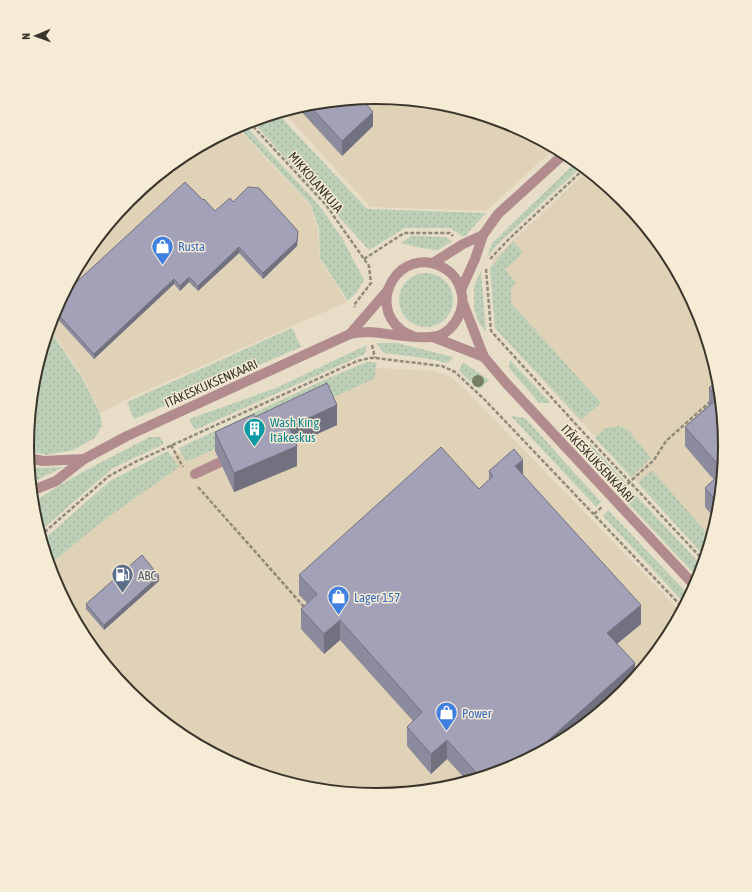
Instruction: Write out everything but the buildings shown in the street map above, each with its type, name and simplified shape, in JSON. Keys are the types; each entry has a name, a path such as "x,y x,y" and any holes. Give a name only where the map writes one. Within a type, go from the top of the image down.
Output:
{"street":[{"path":"461,290 483,236 498,214 560,158"},
{"path":"433,263 463,244 483,236"},
{"path":"433,338 448,331 458,318 463,303 460,285 449,271 433,263 422,262 410,265 400,271 393,279 388,290 387,305 392,319 402,330 415,337 433,338 484,356"},
{"name":"ITÄKESKUKSENKAARI","path":"350,334 388,290"},
{"name":"ITÄKESKUKSENKAARI","path":"463,303 484,356 506,384 690,581"},
{"name":"ITÄKESKUKSENKAARI","path":"37,489 56,481 84,459 127,436 350,334 368,332 415,337"},
{"path":"192,475 245,451"},
{"name":"ITÄKESKUKSENKAARI","path":"35,459 43,461 84,459"}],"path":[{"name":"MIKKOLANKUJA","path":"253,127 326,205 364,259 404,233 450,233 463,244"},
{"path":"580,172 495,253 486,270 491,331 582,431 631,481 700,556"},
{"path":"475,258 486,270"},
{"path":"45,531 109,476 170,445 357,361 370,358 442,366 455,372 484,399 679,604"},
{"path":"594,514 654,460 666,441 714,398"},
{"path":"170,445 192,475 305,608"}],"shaded area":[{"path":"376,104 421,107 486,122 527,139 550,152 486,211 370,207 287,116 331,107 354,105"},
{"path":"241,132 310,205 318,229 319,258 347,302 132,397 101,413 84,378 53,333 69,295 92,256 119,221 134,204 151,189 186,162 225,139"},
{"path":"583,174 618,204 660,256 683,295 700,336 715,401 718,446 715,491 701,551 495,328 492,260"},
{"path":"379,368 434,371 449,376 464,388 677,608 647,654 618,688 566,730 527,753 486,770 421,785 376,788 354,787 331,785 287,776 266,770 225,753 186,730 134,688 105,654 80,617 69,597 60,577 48,543 131,474 363,373"}],"green space":[{"path":"281,118 367,209 486,213 464,237 450,228 405,228 369,250 256,126"},
{"path":"248,129 318,204 342,238 364,280 357,292 348,301 320,258 319,229 311,205 242,131"},
{"path":"572,166 577,170 495,247 487,258 492,243"},
{"path":"411,236 445,237 452,241 438,250 401,243"},
{"path":"513,241 523,253 505,269 516,283 511,288 511,303 601,403 581,420 495,328 490,268"},
{"path":"481,271 486,332 479,323 474,309 474,286"},
{"path":"426,273 441,278 445,281 448,285 453,300 448,315 445,319 441,322 426,327 411,322 407,319 404,315 399,300 404,285 407,281 411,278"},
{"path":"292,328 301,347 134,419 127,402"},
{"path":"53,334 83,379 100,413 102,426 95,438 73,450 46,455 34,452 35,424 41,379"},
{"path":"376,343 397,343 453,357 448,363 424,358 384,353"},
{"path":"367,345 365,354 195,430 189,419 276,388"},
{"path":"510,360 551,403 539,403 509,368"},
{"path":"367,362 377,362 374,379 186,462 179,448 326,379"},
{"path":"463,362 489,380 479,389 459,371"},
{"path":"511,416 525,418 601,502 596,507"},
{"path":"619,426 628,430 651,458 631,477 595,438 606,428"},
{"path":"150,437 160,437 164,444 113,468 44,527 39,499 75,476"},
{"path":"590,444 625,482 617,489 587,459 586,448"},
{"path":"168,451 179,467 104,520 54,561 47,537 110,481"},
{"path":"63,467 36,480 35,468"},
{"path":"652,470 706,533 701,553 638,483"},
{"path":"630,489 698,562 693,573 622,497"},
{"path":"608,510 686,591 681,600 603,516"}],"place":[{"name":"Rusta","path":"163,266"},
{"name":"Wash King Itäkeskus","path":"255,448"},
{"name":"ABC","path":"123,594"},
{"name":"Lager 157","path":"338,616"},
{"name":"Power","path":"447,732"}]}
